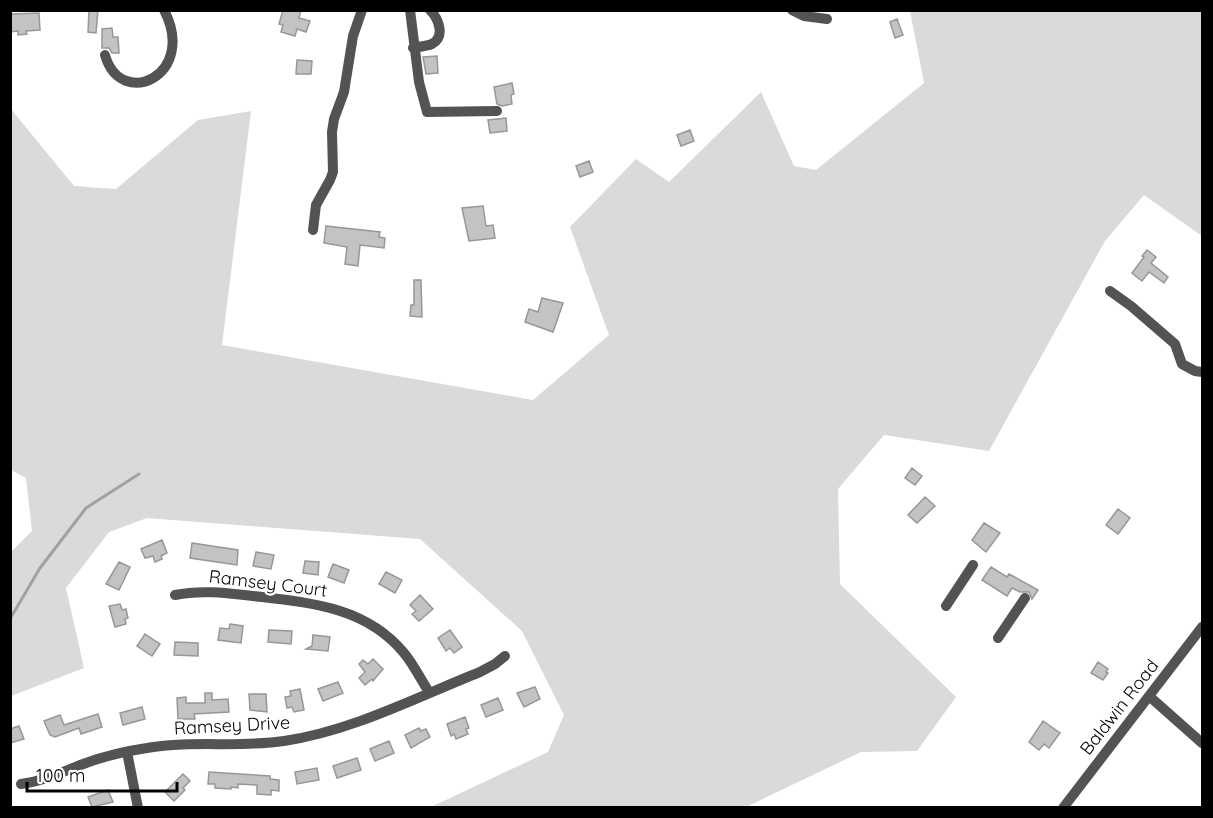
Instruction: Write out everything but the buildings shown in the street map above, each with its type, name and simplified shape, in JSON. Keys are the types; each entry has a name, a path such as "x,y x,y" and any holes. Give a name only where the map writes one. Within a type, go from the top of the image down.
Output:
{"street":[{"path":"105,55 113,71 126,80 141,83 159,75 169,63 173,45 164,10"},
{"path":"312,230 316,205 333,172 334,119 344,92 353,36 362,10"},
{"path":"410,10 413,48 419,82 428,112 497,111"},
{"path":"413,48 431,45 439,36 438,22 430,10"},
{"path":"792,10 804,16 827,19"},
{"path":"1110,291 1175,344 1182,364 1195,371 1203,372"},
{"path":"946,606 973,565"},
{"name":"Ramsey Court","path":"175,595 207,591 301,601 340,609 359,617 390,638 407,657 429,693"},
{"path":"999,638 1025,598"},
{"name":"Baldwin Road","path":"1063,807 1203,627"},
{"name":"Ramsey Drive","path":"21,784 43,780 89,762 127,752 175,744 249,744 312,736 342,728 480,672 505,656"},
{"path":"1149,696 1203,743"},
{"path":"127,752 138,807"}],"shaded area":[{"path":"910,11 1202,11 1202,236 1144,195 1105,241 989,451 884,435 838,489 840,584 956,697 917,751 861,752 746,807 431,807 548,752 564,715 522,631 420,539 147,518 109,532 66,588 84,668 11,696 11,552 32,531 26,478 11,470 11,109 74,186 116,189 198,120 251,111 222,345 533,400 609,335 570,227 636,159 669,182 761,92 794,166 816,170 924,83"}],"waterway":[{"path":"10,619 40,568 86,508 139,474"}]}
